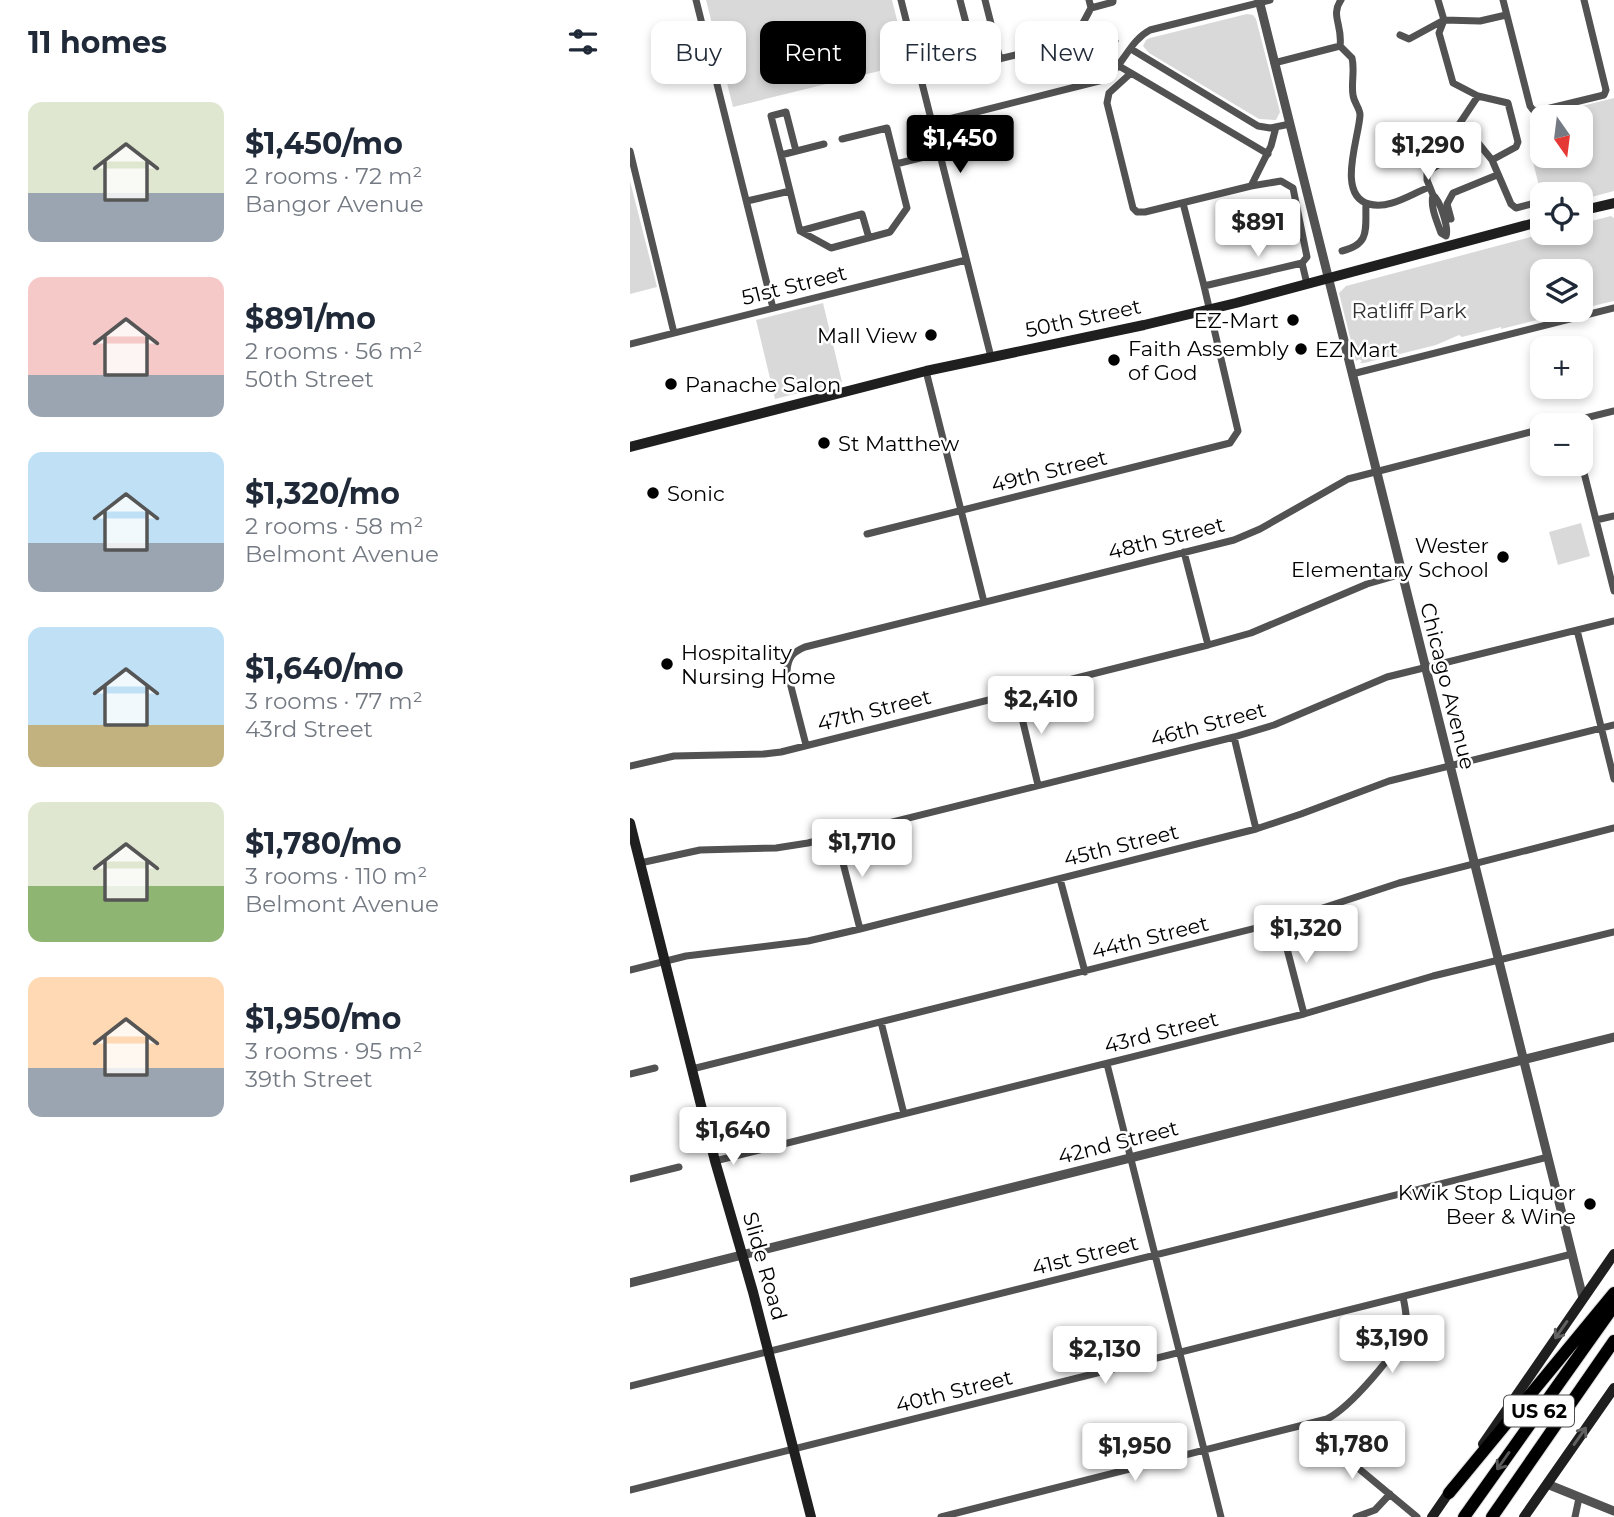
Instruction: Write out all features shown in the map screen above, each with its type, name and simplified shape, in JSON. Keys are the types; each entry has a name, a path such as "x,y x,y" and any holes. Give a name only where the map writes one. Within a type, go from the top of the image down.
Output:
{"highway":[{"path":"1449,1493 1614,1293"},
{"name":"US 62","path":"1464,1517 1614,1306"},
{"name":"US 62","path":"1493,1517 1614,1341"},
{"path":"1577,1396 1614,1350"}],"main road":[{"path":"1593,208 1614,203"},
{"name":"50th Street","path":"630,447 926,371 1209,310 1530,224"},
{"name":"Slide Road","path":"630,823 715,1161 769,1352 811,1517"},
{"path":"1432,1517 1614,1254"},
{"path":"1524,1517 1614,1388"}],"street":[{"path":"696,0 773,309"},
{"path":"901,0 991,357"},
{"path":"960,0 965,21"},
{"path":"985,0 990,21"},
{"path":"1001,60 1065,43 1076,36 1090,4 1113,2 1112,0"},
{"path":"933,123 1093,84 1112,75 1142,34 1150,30 1270,0"},
{"path":"1340,46 1342,35 1335,8 1341,0"},
{"path":"1438,0 1444,20 1439,33 1453,83 1478,96 1508,103 1518,142 1516,147 1492,160"},
{"path":"1503,0 1530,106 1538,111 1604,95 1606,90 1584,0"},
{"name":"Chicago Avenue","path":"1259,1 1583,1298"},
{"path":"1400,35 1409,39 1444,20 1480,21 1506,15"},
{"path":"1275,62 1340,46"},
{"path":"1340,46 1352,58 1353,94 1360,112 1351,184 1356,194 1366,204 1381,205 1432,191"},
{"path":"1131,50 1258,126 1276,127 1290,124"},
{"path":"1119,66 1268,154"},
{"path":"1131,73 1107,98 1133,208 1137,212 1281,181 1293,188 1307,257 1302,263 1204,286"},
{"path":"1432,191 1438,199 1448,230 1446,236 1441,233 1438,224 1427,172 1439,162 1440,144 1461,122 1478,96"},
{"path":"796,151 786,112 771,116 800,231 831,248 890,232 907,208 887,128 842,139"},
{"path":"1461,122 1492,160 1511,204 1516,208 1530,204"},
{"path":"1251,187 1268,154 1276,127"},
{"path":"781,155 824,144"},
{"path":"630,151 674,333"},
{"path":"896,164 940,153"},
{"path":"1451,219 1447,204 1453,193 1497,174"},
{"path":"747,201 789,191"},
{"path":"1184,203 1209,310"},
{"path":"1342,251 1357,248 1362,243 1366,204"},
{"path":"800,231 862,214 869,238"},
{"name":"51st Street","path":"630,344 967,260"},
{"path":"1302,263 1307,284"},
{"path":"1352,374 1614,307"},
{"name":"49th Street","path":"867,534 1230,443 1238,431 1209,310"},
{"path":"926,371 984,602"},
{"path":"1593,418 1614,411"},
{"name":"48th Street","path":"806,746 786,671 787,661 805,647 1248,534 1348,480 1530,432"},
{"path":"1585,476 1614,591"},
{"path":"1596,520 1614,516"},
{"path":"1184,552 1208,645"},
{"name":"47th Street","path":"630,766 674,756 764,754 806,746 1251,633 1367,584 1402,574"},
{"name":"46th Street","path":"640,863 700,850 790,846 836,836 1234,737 1274,725 1387,677 1614,621"},
{"path":"1577,630 1614,779"},
{"path":"1016,693 1038,785"},
{"name":"45th Street","path":"630,970 712,952 808,941 860,929 1256,828 1389,781 1614,725"},
{"path":"1234,737 1256,828"},
{"name":"44th Street","path":"692,1069 1280,922 1399,883 1614,828"},
{"path":"836,836 860,929"},
{"path":"1060,879 1085,971"},
{"path":"1280,922 1304,1014"},
{"name":"43rd Street","path":"715,1161 1304,1014 1433,976 1614,932"},
{"path":"881,1022 904,1114"},
{"name":"42nd Street","path":"630,1283 1614,1037"},
{"path":"1107,1064 1221,1517"},
{"path":"630,1074 655,1068"},
{"name":"41st Street","path":"630,1386 1548,1157"},
{"path":"630,1179 678,1167"},
{"name":"40th Street","path":"630,1490 1572,1254"},
{"path":"941,1517 959,1515 1322,1422 1348,1405 1400,1342 1406,1324 1403,1297"},
{"path":"1322,1422 1334,1448 1417,1517"},
{"path":"1547,1484 1614,1511"},
{"path":"1356,1517 1375,1510 1390,1494"},
{"path":"1575,1517 1579,1498"}],"green space":[{"path":"706,0 892,0 897,21 880,21 880,71 866,74 866,21 760,21 760,84 827,84 733,107 727,84 746,84 746,21 711,21"},
{"path":"1247,14 1256,19 1280,112 1276,120 1259,119 1149,53 1143,46 1150,38"},
{"path":"1614,98 1614,191 1593,197 1593,182 1538,182 1534,168 1593,168 1593,105 1586,105"},
{"path":"630,181 657,287 630,294"},
{"name":"Ratliff Park","path":"1611,216 1614,218 1614,301 1593,306 1593,259 1530,259 1530,322 1462,337 1459,335 1436,345 1364,363 1360,363 1362,361 1359,359 1356,361 1339,293 1346,286 1530,237 1530,245 1593,245 1593,221"},
{"path":"823,303 842,382 775,399 756,320"},
{"path":"1581,523 1590,556 1558,565 1549,532"}],"place":[{"name":"EZ-Mart","path":"1293,320"},
{"name":"Mall View","path":"931,335"},
{"name":"EZ Mart","path":"1301,349"},
{"name":"Faith Assembly of God","path":"1114,360"},
{"name":"Panache Salon","path":"671,384"},
{"name":"St Matthew","path":"824,443"},
{"name":"Sonic","path":"653,493"},
{"name":"Wester Elementary School","path":"1503,557"},
{"name":"Hospitality Nursing Home","path":"667,664"},
{"name":"Kwik Stop Liquor Beer & Wine","path":"1590,1204"}]}
